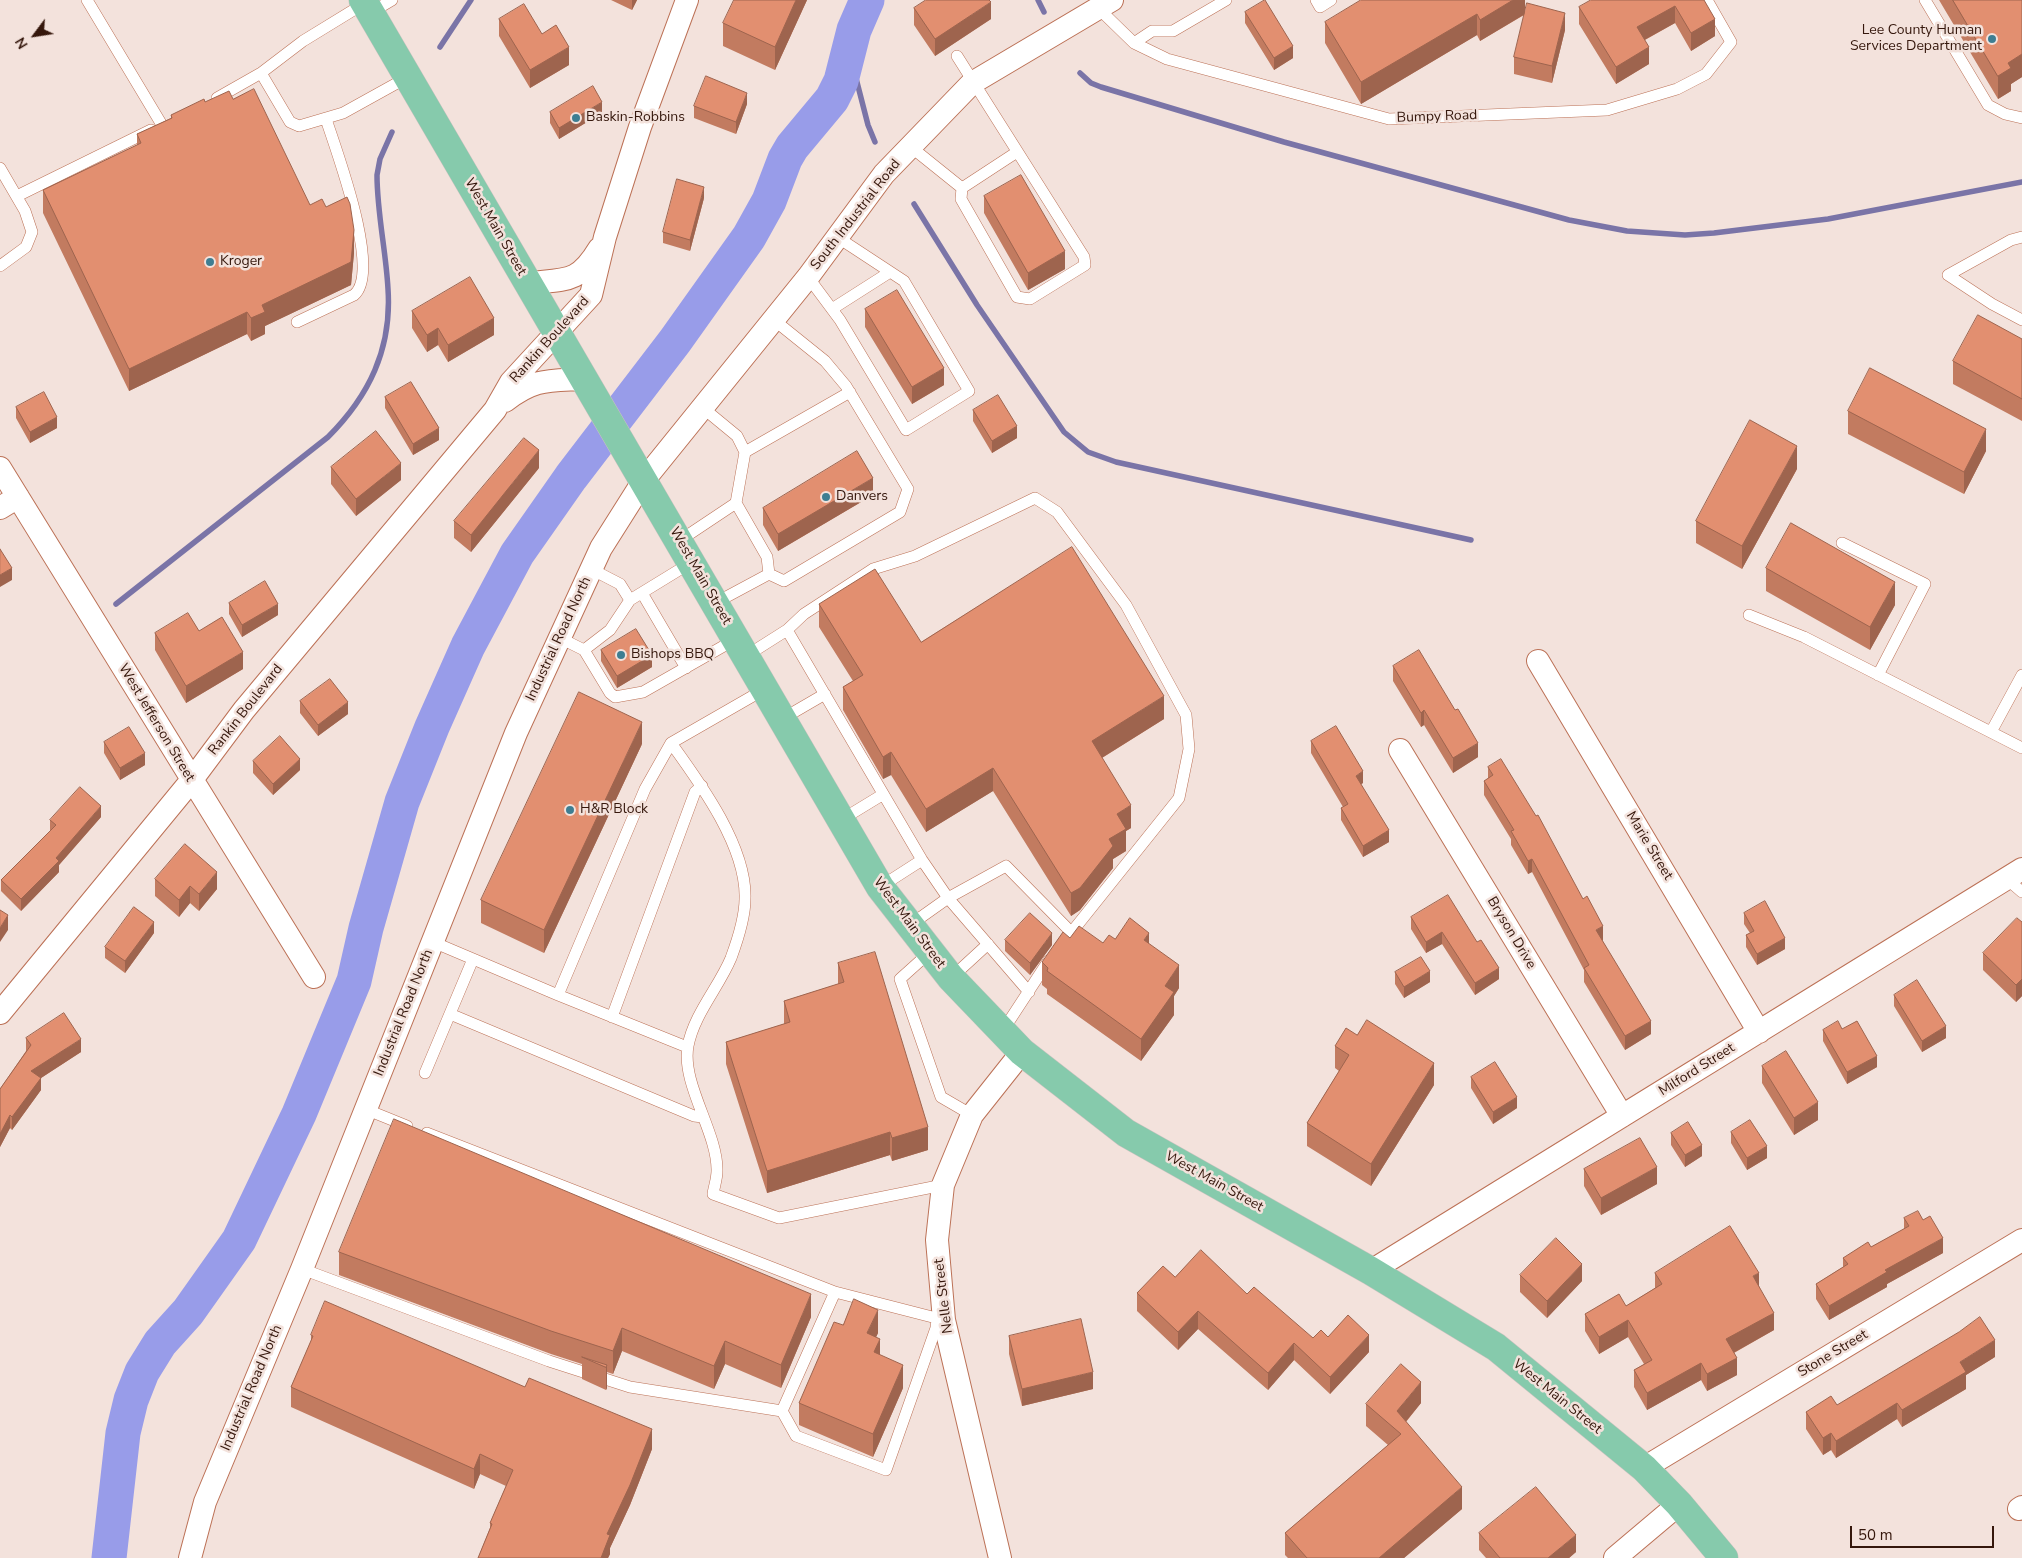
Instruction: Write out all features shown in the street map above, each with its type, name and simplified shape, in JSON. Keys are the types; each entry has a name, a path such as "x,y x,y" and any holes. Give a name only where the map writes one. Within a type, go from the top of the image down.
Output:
{"main road":[{"name":"West Main Street","path":"372,4 408,77 880,887 908,926 951,978 1022,1052 1126,1132 1371,1271 1496,1347 1644,1468 1679,1504 1724,1558"}],"street":[{"name":"Rankin Boulevard","path":"0,1013 191,781 250,703 495,410 511,382 591,296 606,237 650,96 688,0"},
{"name":"South Industrial Road","path":"644,480 808,277 884,174 972,83 1105,4"},
{"name":"Rankin Boulevard","path":"528,283 569,278 578,275 588,266 606,237"},
{"name":"Rankin Boulevard","path":"495,410 520,390 534,383 584,379"},
{"name":"West Jefferson Street","path":"0,468 9,502 191,781 314,977"},
{"name":"Industrial Road North","path":"190,1558 205,1502 302,1269 516,733 601,548 644,480"},
{"name":"Marie Street","path":"1538,661 1759,1032"},
{"name":"Bryson Drive","path":"1400,750 1622,1116"},
{"name":"Milford Street","path":"1371,1271 1759,1032 2017,880"},
{"name":"Nelle Street","path":"1000,1558 941,1319 938,1240 943,1185 972,1115 1022,1052"},
{"name":"Stone Street","path":"1644,1468 2022,1240"},
{"path":"1615,1558 1679,1504"}],"lane":[{"path":"17,196 166,123 87,0"},
{"path":"1134,43 1152,31 1172,31 1226,0"},
{"path":"1316,0 1320,7 1331,0"},
{"name":"Bumpy Road","path":"1105,4 1134,43 1167,59 1389,119 1607,110 1677,89 1706,74 1731,42 1707,0"},
{"path":"1925,0 1988,106 2005,114 2022,118"},
{"path":"205,104 261,73 303,41 372,4"},
{"path":"957,56 972,83 1084,257 1085,265 1030,299 1017,298 961,199 962,188"},
{"path":"261,73 293,125 304,126 359,106 408,77"},
{"path":"297,322 354,295 362,281 363,251 356,214 326,119"},
{"path":"911,147 962,188"},
{"path":"962,188 1017,152"},
{"path":"0,168 31,224 31,239 26,247 0,266"},
{"path":"2022,237 2011,240 1948,275 1992,304 2022,320"},
{"path":"808,277 832,309 906,430 969,391 904,281 838,238"},
{"path":"832,309 890,272"},
{"path":"769,574 784,580 900,512 908,489 850,392 825,361 774,320"},
{"path":"745,452 850,392"},
{"path":"584,650 610,630 630,600 642,592 686,552 736,503 745,452 737,436 703,408"},
{"path":"560,638 584,650 610,694 615,697 643,692 686,668 787,630 804,614 873,569 915,556 1035,498 1057,512 1126,605 1186,715 1190,749 1179,798 1045,966 1030,992 1002,1032"},
{"path":"736,503 767,557 769,574"},
{"path":"1842,543 1925,584 1878,675"},
{"path":"591,569 620,584 630,600"},
{"path":"715,603 769,574"},
{"path":"642,592 686,668"},
{"path":"1750,615 1804,637 2022,748"},
{"path":"787,630 882,795 922,860 948,898 1030,992"},
{"path":"1991,732 2022,675"},
{"path":"558,995 644,788 671,743 765,688"},
{"path":"782,719 825,694"},
{"path":"671,743 702,786 718,814 734,849 742,874 745,898 741,925 730,959 702,1011 687,1047 689,1072 717,1170 713,1194 779,1218 943,1185"},
{"path":"612,1017 695,792 702,786"},
{"path":"841,820 882,795"},
{"path":"880,887 922,860"},
{"path":"908,926 948,898 1006,866 1071,932"},
{"path":"433,942 687,1047"},
{"path":"951,978 988,944"},
{"path":"930,952 900,979 941,1097 972,1115"},
{"path":"425,1073 473,959"},
{"path":"450,1014 694,1116 703,1117"},
{"path":"365,1109 835,1292 941,1319 936,1328 886,1470 796,1436 782,1411"},
{"path":"302,1269 549,1362 630,1387 782,1411"},
{"path":"782,1411 835,1292"}],"building":[{"path":"734,0 796,0 775,47 723,23"},
{"path":"926,0 989,0 991,2 935,39 914,8"},
{"path":"1265,0 1293,46 1274,58 1245,12"},
{"path":"1361,0 1513,0 1480,20 1477,14 1361,82 1325,22"},
{"path":"1591,0 1704,0 1715,19 1691,33 1675,6 1637,27 1649,47 1616,67 1579,7"},
{"name":"Lee County Human Services Department","path":"1953,0 2022,0 2022,54 2008,63 2011,68 1998,76"},
{"path":"1527,3 1565,13 1552,66 1514,57"},
{"path":"524,4 542,34 556,25 569,47 530,70 499,19"},
{"path":"706,76 747,93 736,122 694,106"},
{"path":"593,86 602,102 559,128 550,112"},
{"name":"Kroger","path":"254,89 310,205 322,199 326,207 347,197 354,230 351,262 262,305 265,312 251,318 247,312 129,369 43,190 141,143 137,134 172,118 171,115 204,99 205,102 229,91 233,99"},
{"path":"1021,175 1065,251 1028,273 984,196"},
{"path":"677,179 704,187 690,240 663,232"},
{"path":"470,277 494,318 448,345 438,328 427,335 412,311"},
{"path":"897,290 944,368 912,387 865,309"},
{"path":"1978,315 2022,339 2022,399 1953,361"},
{"path":"1870,368 1986,429 1964,472 1848,411"},
{"path":"411,382 439,428 413,444 385,397"},
{"path":"44,392 57,417 30,432 16,407"},
{"path":"998,395 1017,426 992,441 973,410"},
{"path":"1750,420 1797,446 1742,546 1696,521"},
{"path":"376,431 401,463 356,499 331,467"},
{"path":"524,438 539,450 471,535 454,521"},
{"path":"857,451 873,478 778,534 763,508"},
{"path":"1791,523 1895,582 1870,627 1766,568"},
{"path":"1072,547 1164,696 1092,741 1131,805 1117,814 1126,829 1109,839 1113,846 1080,888 1071,893 993,768 926,809 891,752 883,757 843,687 863,675 819,604 875,569 921,642"},
{"path":"0,549 12,568 0,575"},
{"path":"265,581 278,604 242,625 229,603"},
{"path":"188,613 199,631 222,617 243,652 186,686 155,633"},
{"path":"636,629 652,655 617,676 601,650"},
{"path":"1419,650 1455,710 1458,709 1478,743 1453,758 1424,710 1421,713 1393,666"},
{"path":"330,679 348,702 318,725 300,701"},
{"path":"579,692 642,722 544,930 481,900"},
{"path":"1336,726 1363,771 1356,776 1389,830 1363,846 1341,808 1348,804 1311,741"},
{"path":"129,727 145,753 120,768 104,742"},
{"path":"280,736 300,759 273,784 253,761"},
{"path":"1501,759 1536,816 1538,815 1583,899 1587,896 1603,926 1596,930 1651,1021 1625,1036 1584,968 1589,965 1532,859 1528,861 1511,831 1514,830 1484,781 1493,775 1488,767"},
{"path":"80,787 101,806 56,858 59,861 21,899 1,880 56,825 50,820"},
{"path":"185,844 217,872 199,894 190,886 179,900 155,879"},
{"path":"1448,895 1477,942 1481,940 1499,968 1475,983 1442,932 1426,942 1411,917"},
{"path":"1765,901 1785,938 1757,954 1746,935 1754,931 1744,913"},
{"path":"134,907 154,922 125,961 105,947"},
{"path":"0,910 8,915 0,928"},
{"path":"1030,913 1052,933 1030,963 1005,940"},
{"path":"1130,918 1149,933 1144,940 1179,965 1165,986 1174,992 1141,1039 1047,971 1048,968 1042,962 1063,932 1070,938 1079,926 1103,943 1109,935 1115,939"},
{"path":"2017,918 2022,922 2022,979 2016,985 1983,953"},
{"path":"875,952 928,1127 892,1138 890,1132 767,1171 726,1042 790,1022 784,1001 844,982 838,963"},
{"path":"1421,957 1430,971 1404,987 1395,972"},
{"path":"1917,980 1946,1026 1922,1041 1894,995"},
{"path":"64,1013 81,1039 31,1071 41,1078 12,1117 10,1115 0,1134 0,1089 31,1045 26,1038"},
{"path":"1367,1020 1434,1063 1371,1164 1307,1123 1349,1055 1335,1046 1346,1028 1357,1035"},
{"path":"1838,1021 1842,1029 1857,1021 1877,1056 1847,1072 1823,1030"},
{"path":"1786,1051 1818,1102 1794,1118 1762,1066"},
{"path":"1495,1062 1517,1097 1493,1112 1471,1077"},
{"path":"394,1119 811,1294 781,1365 725,1341 714,1366 622,1328 613,1351 551,1331 339,1252"},
{"path":"1750,1120 1767,1146 1747,1158 1731,1132"},
{"path":"1688,1122 1702,1145 1685,1155 1671,1133"},
{"path":"1640,1138 1657,1167 1601,1198 1584,1169"},
{"path":"1918,1211 1923,1220 1930,1216 1943,1238 1885,1270 1887,1272 1829,1306 1816,1284 1848,1264 1843,1258 1868,1242 1871,1247 1909,1226 1904,1218"},
{"path":"1730,1226 1759,1273 1753,1276 1774,1313 1726,1339 1737,1358 1707,1374 1701,1363 1647,1393 1634,1370 1652,1360 1628,1320 1599,1337 1585,1314 1619,1294 1626,1306 1662,1284 1655,1273"},
{"path":"1556,1238 1582,1264 1547,1301 1520,1275"},
{"path":"1201,1250 1247,1294 1254,1287 1313,1338 1321,1330 1328,1337 1348,1315 1369,1335 1330,1377 1294,1343 1268,1373 1198,1311 1178,1332 1137,1293 1163,1266 1175,1277"},
{"path":"854,1299 878,1310 867,1333 880,1339 874,1352 903,1365 873,1434 799,1403 834,1322 843,1325"},
{"path":"325,1301 525,1387 529,1378 652,1429 630,1485 607,1534 610,1535 601,1558 478,1558 492,1524 490,1523 513,1470 480,1454 474,1469 291,1387 313,1336 311,1335"},
{"path":"1980,1317 1995,1340 1960,1362 1966,1372 1902,1410 1897,1403 1836,1441 1831,1433 1823,1438 1806,1412 1831,1396 1837,1405 1959,1332"},
{"path":"1081,1319 1093,1372 1022,1389 1009,1336"},
{"path":"582,1357 607,1365 606,1367"},
{"path":"1401,1364 1421,1382 1397,1411 1462,1487 1379,1558 1307,1558 1285,1533 1401,1434 1366,1404"},
{"path":"1536,1487 1576,1535 1548,1558 1500,1558 1479,1533"}],"waterway":[{"path":"440,47 471,0"},
{"path":"109,1558 123,1433 131,1400 142,1372 160,1343 188,1312 239,1240 299,1114 354,981 366,928 402,802 432,727 468,646 517,554 571,477 675,341 749,237 769,201 785,159 792,147 832,99 841,81 854,30 867,0"},
{"path":"1038,0 1044,12"},
{"path":"849,51 868,125 875,142"},
{"path":"1080,73 1091,83 1101,87 1284,142 1569,220 1627,231 1685,235 1828,219 2022,182"},
{"path":"116,604 328,437 343,421 366,388 382,351 386,332 388,289 378,204 377,175 380,159 392,132"},
{"path":"914,204 977,305 1064,432 1088,452 1116,462 1471,540"}],"place":[{"name":"Lee County Human Services Department","path":"1992,39"},
{"name":"Baskin-Robbins","path":"576,118"},
{"name":"Kroger","path":"210,262"},
{"name":"Danvers","path":"826,497"},
{"name":"Bishops BBQ","path":"621,655"},
{"name":"H&R Block","path":"570,810"}]}
